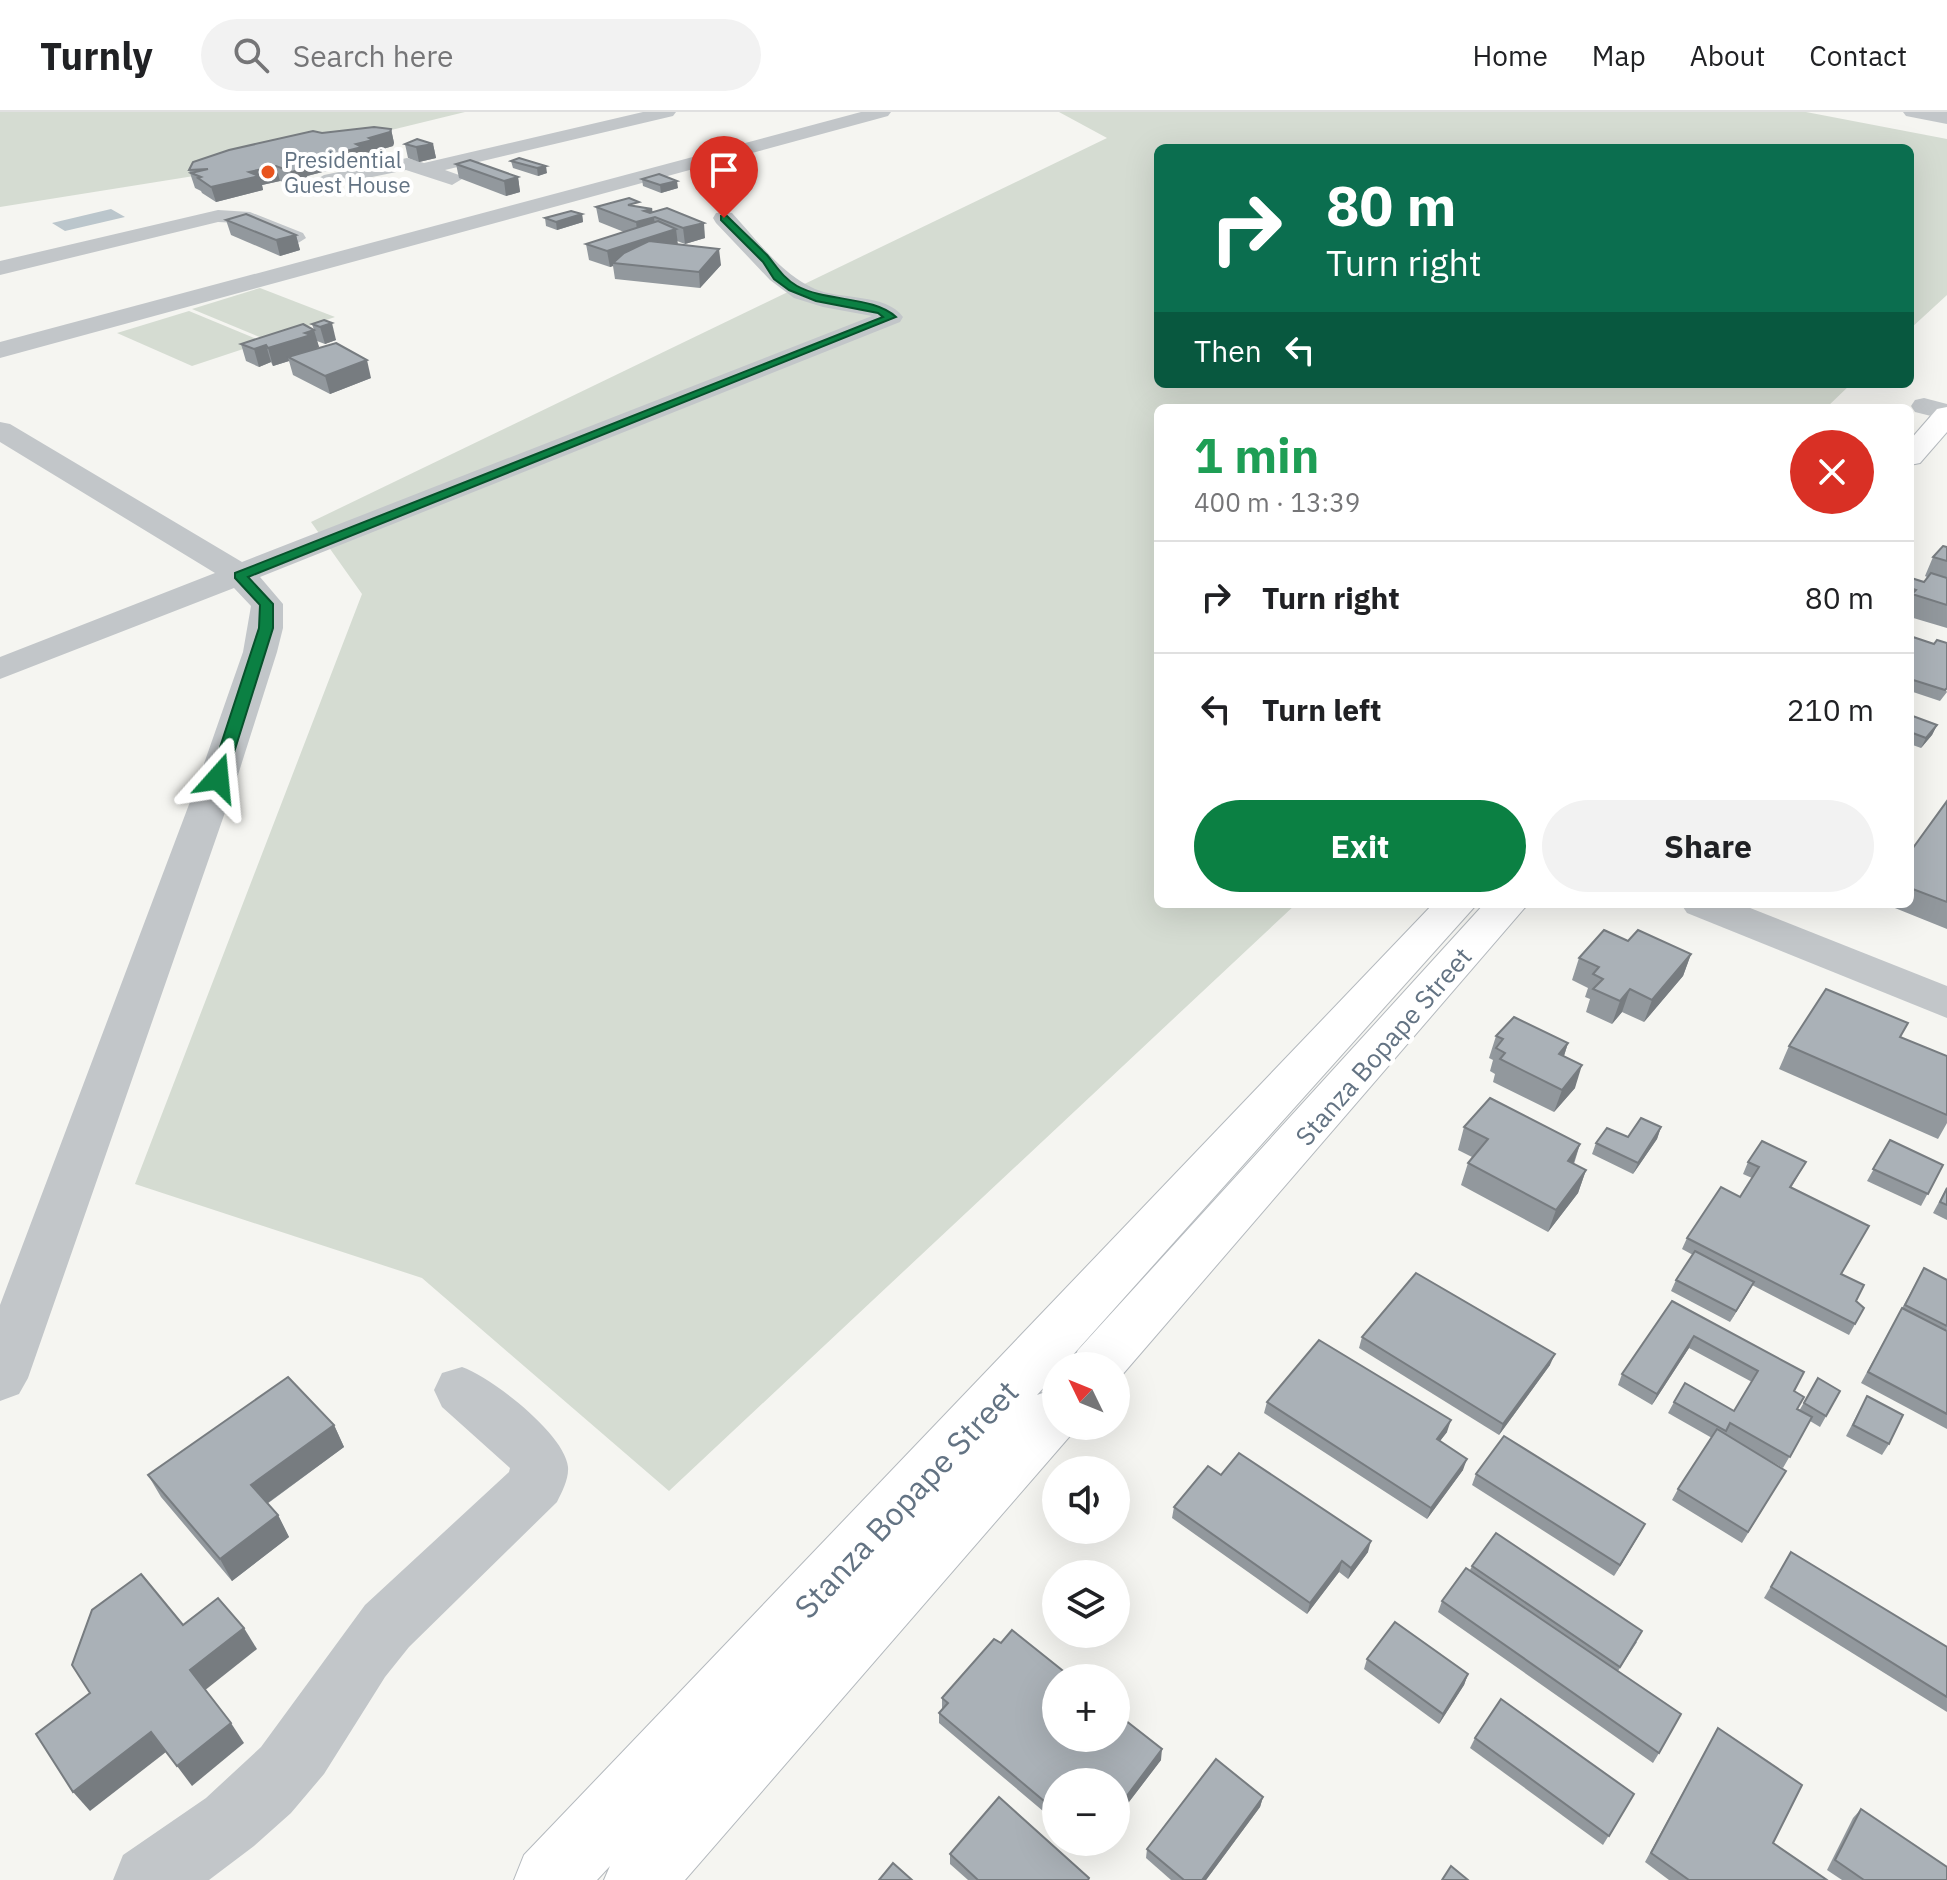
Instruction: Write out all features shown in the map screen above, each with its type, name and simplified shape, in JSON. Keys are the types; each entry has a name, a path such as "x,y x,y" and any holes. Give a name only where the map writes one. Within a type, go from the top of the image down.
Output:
{"main road":[{"path":"1914,449 1947,381"},
{"name":"Stanza Bopape Street","path":"549,1880 735,1684 1452,908"},
{"name":"Stanza Bopape Street","path":"1109,1352 1503,908"},
{"name":"Stanza Bopape Street","path":"639,1880 1042,1428"}],"street":[{"path":"424,169 667,112"},
{"path":"0,350 882,112"},
{"path":"1912,112 1947,118"},
{"path":"324,181 407,164 477,188"},
{"path":"503,197 529,206"},
{"path":"0,268 232,215 342,257"},
{"path":"0,669 891,317 881,310 819,299 792,288 777,277 766,260 724,218"},
{"path":"0,430 240,575 267,604 266,628 260,652 218,778 0,1378"},
{"path":"1712,908 1947,1003"},
{"path":"148,1880 223,1830 267,1788 299,1753 330,1710 353,1668 387,1626 536,1484 539,1466 534,1454 462,1390"}],"shaded area":[{"path":"0,112 465,112 219,172 0,207"},
{"path":"1059,112 1806,112 1947,139 1947,295 1914,325 1914,144 1154,144 1154,388 1847,388 1830,404 1154,404 1154,908 1292,908 669,1491 422,1278 135,1184 362,594 311,522 1107,138"},
{"path":"111,209 125,217 65,231 52,223"},
{"path":"260,288 335,317 267,340 192,309"},
{"path":"189,311 264,342 192,366 117,333"}],"building":[{"path":"374,127 391,129 369,138 373,140 356,144 362,147 295,164 304,168 292,172 276,166 249,172 259,176 211,187 198,178 201,177 191,173 208,169 189,170 193,162 229,150 313,131 322,133"},
{"path":"417,139 433,144 416,147 405,144"},
{"path":"519,158 546,166 537,168 511,161"},
{"path":"470,160 518,177 504,181 456,164"},
{"path":"659,174 677,181 660,185 642,179"},
{"path":"629,198 639,202 628,205 652,209 644,211 650,213 667,208 704,223 683,228 655,217 636,222 596,207"},
{"path":"571,211 582,214 556,222 545,218"},
{"path":"246,214 296,235 276,240 226,220"},
{"path":"658,221 676,229 607,251 586,244"},
{"path":"649,241 719,249 699,272 613,263 624,253"},
{"path":"324,320 332,323 320,327 312,324"},
{"path":"303,324 314,330 305,333 311,335 268,348 266,345 254,349 241,344"},
{"path":"336,343 367,360 325,376 288,357"},
{"path":"1943,546 1947,547 1947,561 1933,557"},
{"path":"1931,573 1947,578 1947,605 1914,595 1914,579 1924,582"},
{"path":"1914,637 1934,644 1937,640 1947,643 1945,690 1914,680"},
{"path":"1914,716 1937,725 1926,738 1914,734"},
{"path":"1947,801 1947,902 1914,890 1914,846"},
{"path":"1604,930 1628,941 1638,930 1691,954 1652,1000 1630,989 1620,1001 1593,989 1603,979 1593,974 1599,967 1579,958"},
{"path":"1826,989 1908,1023 1900,1037 1947,1056 1947,1115 1789,1046"},
{"path":"1514,1017 1568,1043 1559,1054 1582,1065 1562,1090 1500,1059 1505,1053 1496,1048 1503,1039 1496,1036"},
{"path":"1490,1098 1580,1144 1568,1161 1586,1170 1556,1210 1468,1163 1488,1139 1464,1127"},
{"path":"1641,1118 1661,1127 1638,1163 1596,1143 1607,1128 1628,1137"},
{"path":"1890,1140 1943,1165 1928,1194 1873,1169"},
{"path":"1762,1141 1806,1162 1790,1187 1869,1226 1841,1274 1864,1285 1856,1301 1864,1308 1855,1324 1687,1238 1721,1187 1740,1197 1759,1167 1748,1162"},
{"path":"1947,1188 1947,1205 1940,1202"},
{"path":"1695,1251 1754,1282 1736,1311 1676,1280"},
{"path":"1924,1268 1947,1280 1947,1326 1905,1305"},
{"path":"1416,1273 1555,1354 1503,1424 1362,1337"},
{"path":"1672,1301 1804,1372 1794,1391 1804,1397 1797,1409 1812,1417 1790,1457 1730,1423 1726,1431 1674,1402 1685,1383 1734,1411 1758,1371 1694,1336 1657,1394 1622,1374"},
{"path":"1902,1308 1947,1331 1947,1414 1868,1372"},
{"path":"1319,1340 1451,1420 1437,1439 1467,1459 1431,1508 1267,1402"},
{"path":"288,1377 334,1425 251,1485 278,1515 220,1559 148,1475"},
{"path":"1818,1378 1840,1391 1826,1416 1804,1403"},
{"path":"1867,1396 1903,1415 1889,1444 1853,1425"},
{"path":"1717,1429 1786,1471 1748,1532 1678,1489"},
{"path":"1504,1436 1645,1524 1620,1565 1476,1474"},
{"path":"1239,1453 1371,1541 1351,1568 1342,1561 1310,1603 1174,1507 1208,1466 1221,1475"},
{"path":"1496,1533 1642,1631 1620,1667 1472,1566"},
{"path":"1791,1552 1947,1647 1947,1697 1771,1587"},
{"path":"1466,1568 1681,1714 1659,1753 1442,1601"},
{"path":"141,1574 183,1625 218,1598 244,1628 190,1670 231,1723 177,1766 151,1732 73,1792 36,1734 90,1693 72,1665 92,1610"},
{"path":"1395,1622 1468,1674 1443,1714 1367,1659"},
{"path":"1012,1630 1054,1664 1042,1664 1042,1752 1130,1752 1130,1724 1162,1749 1130,1792 1130,1768 1042,1768 1042,1799 939,1713 948,1703 942,1698 994,1639 1001,1643"},
{"path":"1501,1699 1634,1794 1609,1836 1475,1738"},
{"path":"1718,1728 1802,1785 1773,1843 1827,1880 1689,1880 1651,1853"},
{"path":"1216,1759 1263,1797 1202,1880 1184,1880 1147,1849"},
{"path":"999,1797 1042,1836 1042,1856 1065,1856 1089,1878 978,1880 950,1854"},
{"path":"1861,1809 1947,1867 1947,1880 1864,1880 1835,1860"},
{"path":"893,1863 912,1880 879,1880"},
{"path":"1451,1866 1468,1880 1442,1880"}],"place":[{"name":"Presidential Guest House","path":"268,172"}],"route":[{"path":"218,778 266,628 267,604 240,575 891,317 881,310 819,299 792,288 777,277 766,260 724,218"}]}
